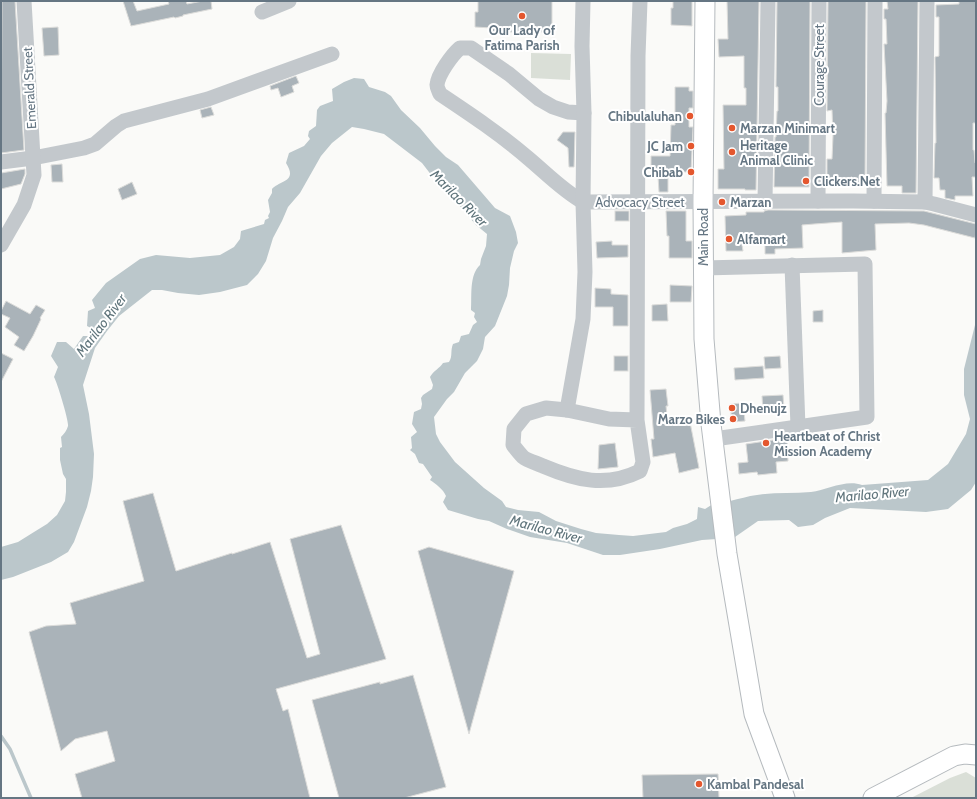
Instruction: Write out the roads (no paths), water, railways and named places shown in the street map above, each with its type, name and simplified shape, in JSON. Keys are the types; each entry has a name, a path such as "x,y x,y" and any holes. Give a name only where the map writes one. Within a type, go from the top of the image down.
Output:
{"main road":[{"name":"Main Road","path":"705,1 703,202 704,339 716,472 727,554 754,714 785,798"},
{"path":"873,798 954,756 965,754 976,755"}],"street":[{"name":"Emerald Street","path":"1,245 24,205 34,175 24,1"},
{"path":"262,12 289,1"},
{"path":"567,410 583,319 585,272 583,202 583,1"},
{"path":"637,420 609,419 567,410 546,408 526,414 514,428 513,445 524,457 554,470 585,480 606,481 631,476 640,471 643,462 637,420 638,56 640,1"},
{"path":"765,202 768,1"},
{"name":"Courage Street","path":"818,201 819,1"},
{"path":"874,201 875,1"},
{"path":"925,202 927,1"},
{"name":"Advocacy Street","path":"584,113 568,112 553,107 539,99 509,74 470,48 460,48 454,54 439,78 437,86 440,94 484,123 528,158 568,193 583,202 925,202 976,215"},
{"path":"1,162 33,158 84,148 95,144 116,126 124,122 208,99 332,54"},
{"path":"703,268 865,264 867,417 714,439"},
{"path":"792,265 798,427"}],"water":[{"name":"Marilao River","path":"354,78 364,79 369,87 385,92 391,96 401,110 420,128 446,157 458,165 495,208 510,216 516,232 518,243 514,251 510,268 507,296 495,326 485,337 483,349 477,361 465,373 454,392 434,417 436,434 455,462 484,488 502,501 506,507 539,512 556,521 596,533 633,536 666,532 697,519 698,507 705,509 713,504 717,539 702,540 660,549 620,555 603,555 567,543 530,537 489,521 448,510 443,502 446,496 445,493 430,480 432,477 423,464 419,463 415,454 410,450 412,448 411,437 417,432 412,424 414,412 421,409 421,398 432,389 433,385 430,377 431,375 443,363 449,362 453,344 459,342 461,336 469,334 473,325 477,322 474,317 475,313 471,310 472,286 474,274 480,265 486,246 487,234 476,225 422,163 384,134 352,127 332,143 321,156 300,193 288,207 273,238 266,261 258,274 247,285 220,292 199,295 152,290 119,316 107,331 95,348 83,385 89,414 94,454 93,477 87,507 74,542 68,552 51,562 13,577 1,580 1,547 18,542 47,524 57,515 65,501 66,479 63,474 60,460 60,448 62,447 61,437 68,426 67,417 54,377 58,367 51,356 57,342 66,342 74,349 83,336 90,336 93,329 87,326 88,311 95,308 92,300 106,283 140,259 156,255 190,258 220,255 234,247 240,239 241,231 264,224 265,220 269,218 268,216 270,212 268,200 272,193 272,189 289,177 289,169 286,163 289,153 304,146 310,139 308,136 309,131 316,126 317,110 320,106 333,101 332,89"},
{"name":"Marilao River","path":"976,321 976,482 971,490 948,509 926,512 850,508 825,518 813,525 798,527 789,520 758,521 735,537 730,501 764,494 811,492 850,483 862,485 928,480 948,464 966,434 970,419 964,395 964,369"}],"waterway":[{"path":"1,736 10,749 31,798"}],"place":[{"name":"Our Lady of Fatima Parish","path":"522,16"},
{"name":"Chibulaluhan","path":"690,116"},
{"name":"Marzan Minimart","path":"732,128"},
{"name":"JC Jam","path":"691,146"},
{"name":"Heritage Animal Clinic","path":"732,152"},
{"name":"Chibab","path":"691,172"},
{"name":"Clickers.Net","path":"806,181"},
{"name":"Marzan","path":"722,202"},
{"name":"Alfamart","path":"729,239"},
{"name":"Dhenujz","path":"732,408"},
{"name":"Marzo Bikes","path":"733,419"},
{"name":"Heartbeat of Christ Mission Academy","path":"766,443"},
{"name":"Kambal Pandesal","path":"699,784"}]}
